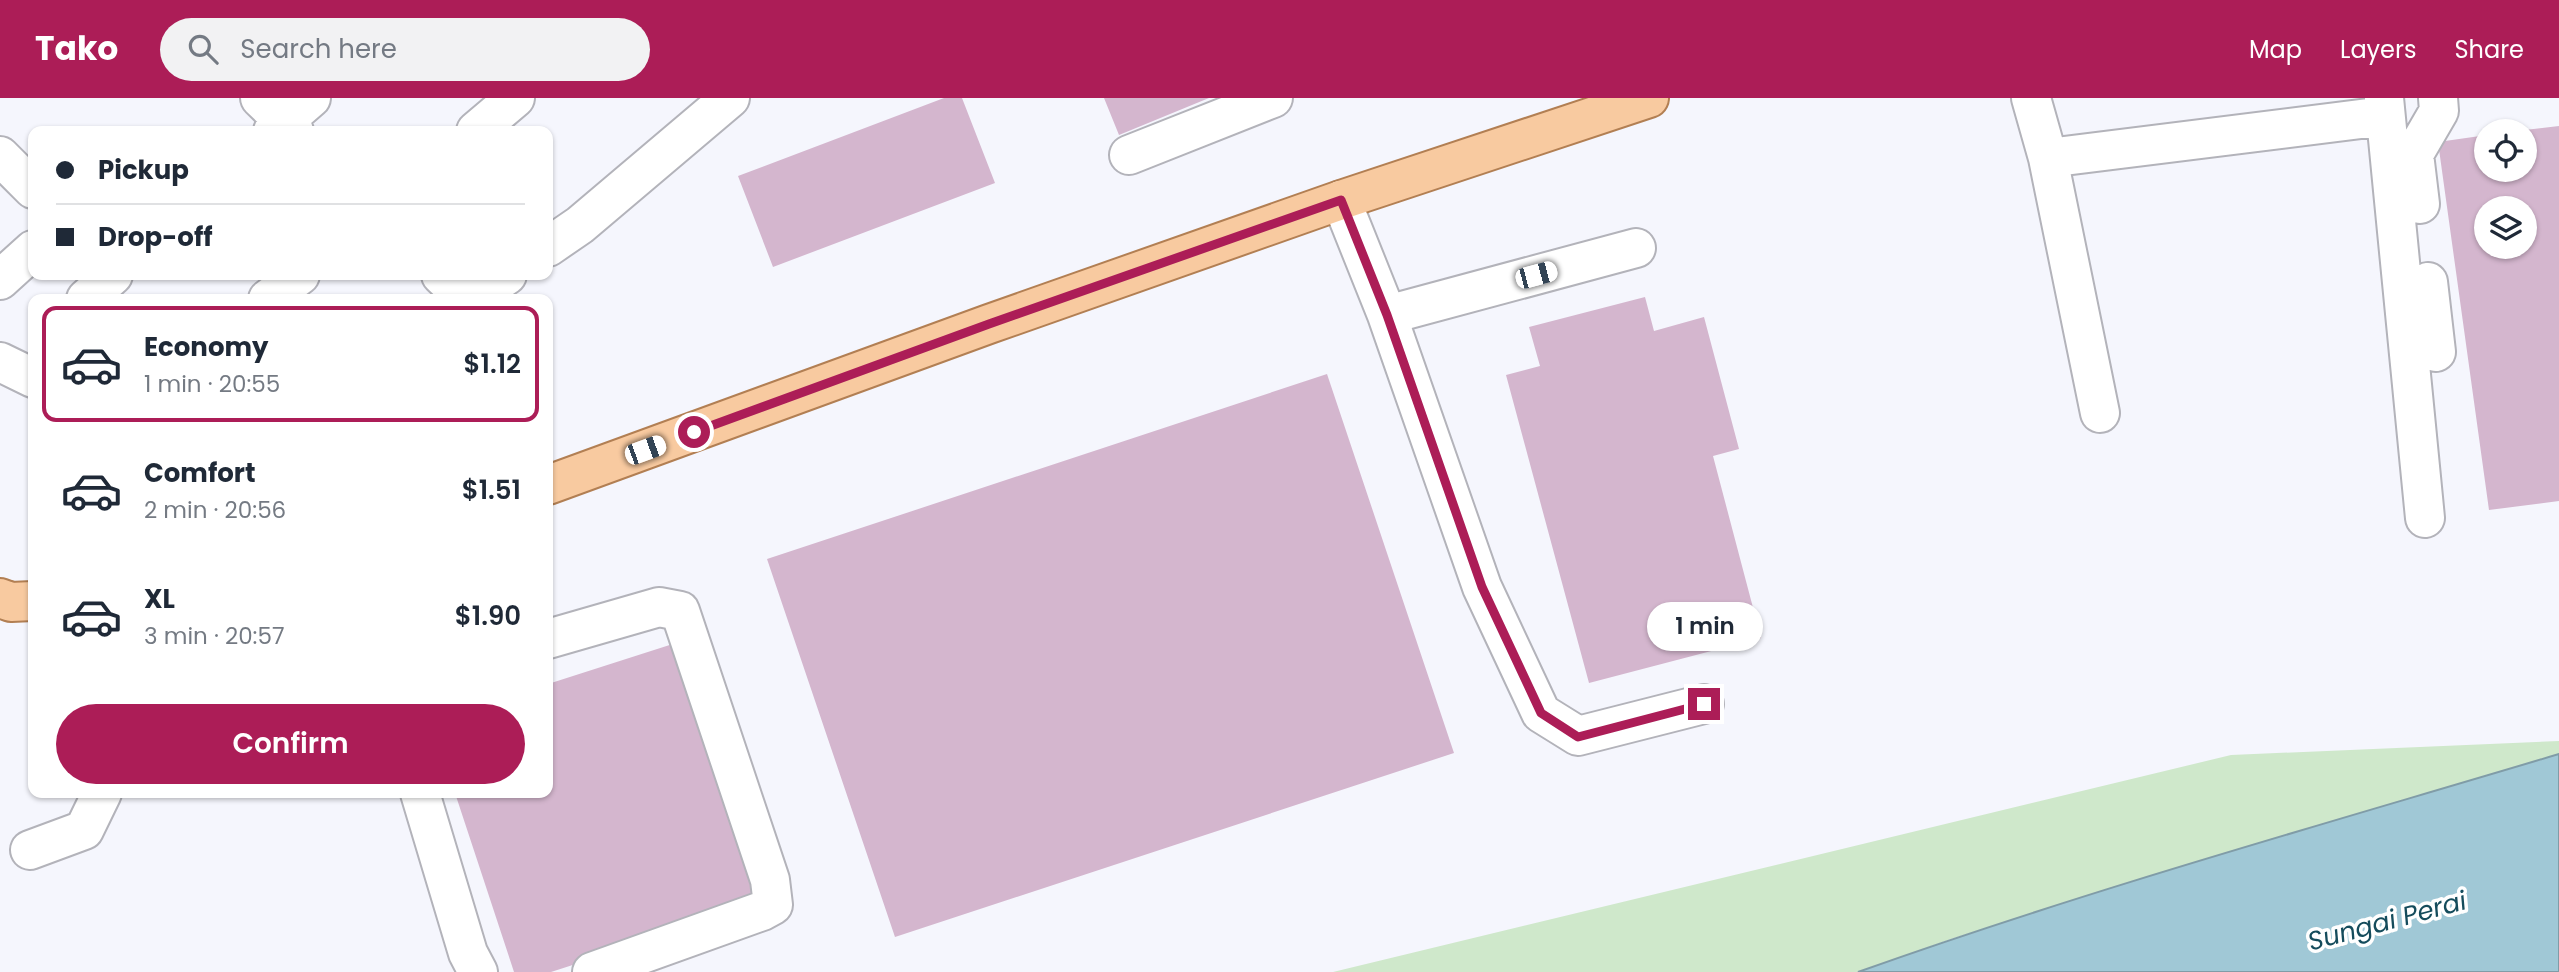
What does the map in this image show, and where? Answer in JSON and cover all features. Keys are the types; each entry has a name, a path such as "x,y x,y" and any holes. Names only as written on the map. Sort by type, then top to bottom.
{"main road":[{"path":"553,483 989,324 1341,200 1649,98"},
{"path":"0,598 12,602 28,601"}],"lane":[{"path":"482,126 516,98"},
{"path":"553,244 580,225 730,98"},
{"path":"1129,155 1273,98"},
{"path":"2031,98 2048,158 2100,413"},
{"path":"2436,352 2414,154 2439,111 2438,98"},
{"path":"2048,158 2384,107 2426,518"},
{"path":"0,156 28,184"},
{"path":"1341,200 1387,315 1482,587 1541,713 1578,737 1704,704"},
{"path":"1387,315 1636,248"},
{"path":"0,280 28,255"},
{"path":"92,294 107,280"},
{"path":"275,294 293,280"},
{"path":"446,280 461,294"},
{"path":"479,294 500,280"},
{"path":"553,638 659,607 681,611 770,880 773,905 592,972"},
{"path":"30,850 84,830 100,798"},
{"path":"422,798 468,953 478,972"}],"green space":[{"path":"2559,741 2559,754 2176,868 1951,939 1858,972 1333,972 2231,755"}],"water":[{"name":"Sungai Perai","path":"2559,754 2559,972 1858,972 2119,885"}],"building":[{"path":"944,98 962,98 995,183 773,267 738,176"},
{"path":"1104,98 1209,98 1119,135"},
{"path":"2559,126 2559,501 2489,510 2438,142 2474,137 2474,182 2537,182 2537,129"},
{"path":"1645,297 1654,331 1704,317 1739,449 1713,456 1761,638 1589,683 1506,375 1540,366 1529,327"},
{"path":"1327,374 1454,753 895,937 767,559"},
{"path":"679,642 765,903 551,972 514,972 457,798 553,798 553,682"}],"route":[{"path":"694,432 1341,200 1387,315 1482,587 1541,713 1578,737 1704,704"}]}
